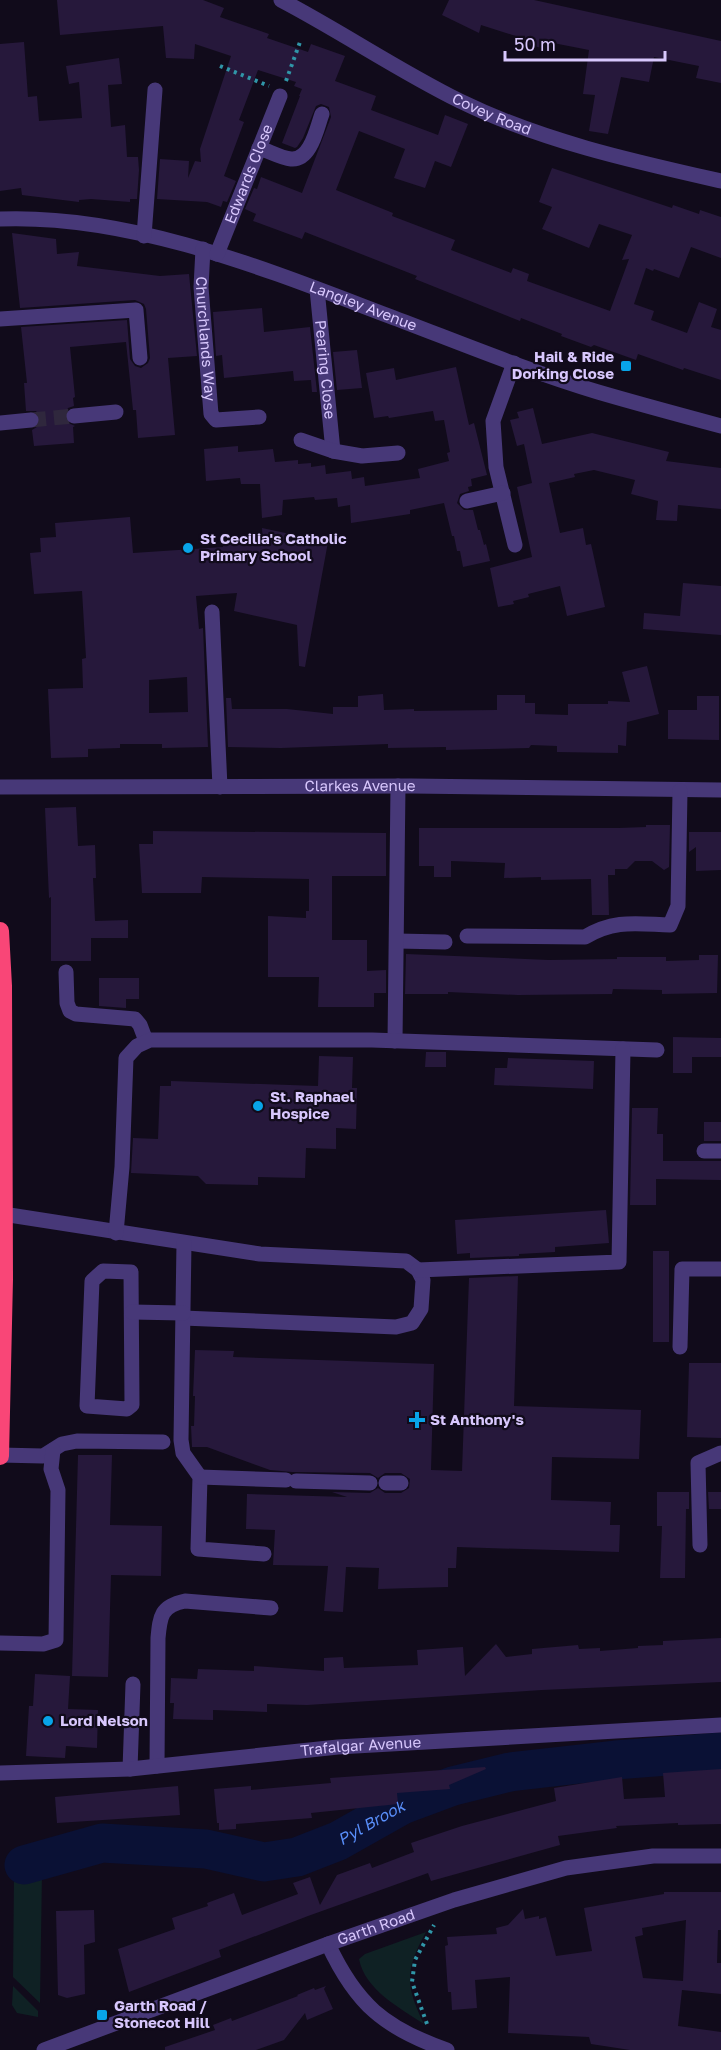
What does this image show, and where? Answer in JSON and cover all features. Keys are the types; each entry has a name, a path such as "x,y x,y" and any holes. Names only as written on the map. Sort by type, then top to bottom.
{"highway":[{"path":"0,931 3,986 4,1279 0,1456"}],"street":[{"name":"Covey Road","path":"281,0 460,101 512,123 574,145 721,181"},
{"path":"144,236 155,90"},
{"name":"Edwards Close","path":"210,252 259,148 280,96"},
{"path":"259,148 293,160 302,156 308,151 322,114"},
{"name":"Langley Avenue","path":"0,219 33,218 71,222 210,252 597,392 721,426"},
{"name":"Churchlands Way","path":"210,252 201,287 211,414 216,420 259,417"},
{"name":"Pearing Close","path":"317,289 333,451"},
{"path":"0,319 135,310 140,358"},
{"path":"514,363 493,421 496,467 515,544"},
{"path":"74,416 116,412"},
{"path":"0,423 31,420"},
{"path":"301,440 333,451 362,456 398,453"},
{"path":"467,501 503,493"},
{"path":"213,612 220,787"},
{"path":"395,1041 398,786"},
{"name":"Clarkes Avenue","path":"0,787 398,786 721,790"},
{"path":"467,936 585,937 598,929 615,924 670,925 678,906 680,791"},
{"path":"397,941 445,942"},
{"path":"66,972 67,1004 70,1011 76,1014 135,1019 146,1041"},
{"path":"116,1233 122,1167 126,1058 137,1046 146,1041 395,1041 657,1050"},
{"path":"418,1270 619,1262 624,1049"},
{"path":"704,1150 721,1151"},
{"path":"2,1206 116,1233 260,1254 406,1261 418,1270 423,1280 421,1309 412,1323 396,1327 132,1312"},
{"path":"184,1243 181,1440 183,1454 200,1477 198,1550 264,1554"},
{"path":"680,1347 682,1269 721,1269"},
{"path":"103,1271 131,1272 132,1312 132,1405 127,1408 87,1406 92,1281 103,1271"},
{"path":"0,1456 44,1456 62,1444 77,1441 163,1442"},
{"path":"0,1643 43,1644 56,1640 58,1490 51,1470 53,1450"},
{"path":"700,1545 698,1463 721,1453"},
{"path":"200,1477 370,1483"},
{"path":"386,1483 402,1483"},
{"path":"157,1766 158,1638 160,1619 167,1607 185,1601 271,1608"},
{"path":"130,1769 133,1683"},
{"name":"Trafalgar Avenue","path":"0,1773 130,1769 338,1747 721,1725"},
{"name":"Garth Road","path":"44,2050 445,1903 566,1868 653,1856 721,1856"},
{"path":"328,1944 340,1971 359,1998 382,2018 417,2040 442,2048"}],"path":[{"path":"220,66 267,83 280,96 300,42"},
{"path":"442,2048 412,1982 415,1960 445,1903"}],"shaded area":[{"path":"42,1872 40,2003 13,1977 14,1877"},
{"path":"426,1932 414,1957 410,1978 413,1999 424,2024 394,2005 376,1989 368,1980 359,1959 365,1954"},
{"path":"13,1986 38,2011 38,2017 17,2013 12,2005"}],"building":[{"path":"57,0 203,0 224,8 220,17 269,34 267,38 308,52 311,44 345,56 335,81 376,96 371,110 438,135 445,115 468,124 451,167 435,161 425,188 394,178 405,149 359,131 336,190 393,213 392,216 455,240 451,250 511,273 513,268 529,274 527,281 610,311 629,259 622,260 632,235 599,224 589,248 542,229 552,207 539,202 552,168 672,208 673,205 699,214 700,210 721,217 721,258 691,247 679,278 646,268 634,304 654,311 651,320 687,333 699,302 717,309 711,327 721,330 721,380 684,368 683,370 638,354 636,360 594,345 591,347 521,318 520,321 415,279 417,276 305,232 302,239 253,221 256,214 245,209 261,177 302,193 331,117 329,107 321,104 316,106 297,147 282,143 302,89 294,86 296,82 258,70 239,120 244,122 224,176 236,181 227,202 223,201 221,207 207,202 157,199 160,159 189,161 188,178 195,161 201,162 200,149 231,56 195,44 194,59 166,58 163,26 60,35"},
{"path":"449,0 534,0 721,41 721,83 696,78 699,66 654,57 649,82 621,77 608,134 589,131 595,95 583,94 589,50 543,41 542,48 524,44 525,39 481,25 479,33 442,15"},
{"path":"24,42 28,97 37,96 39,121 82,118 79,82 69,84 66,66 119,58 122,84 108,85 111,127 125,125 127,157 138,157 137,199 130,199 130,202 91,199 79,200 79,202 22,195 21,188 0,191 0,44"},
{"path":"12,233 56,239 57,254 79,252 77,266 160,276 189,274 197,356 168,358 175,435 138,438 126,342 70,347 75,397 73,398 74,406 68,408 64,416 66,422 75,426 73,427 74,443 34,446 32,430 40,425 41,418 36,411 26,411 24,383 27,383 21,327 127,320 130,359 135,366 141,368 148,363 150,358 146,309 144,304 135,300 20,308"},
{"path":"262,308 264,332 310,327 317,392 312,392 311,380 294,381 293,371 224,378 222,355 216,356 213,312"},
{"path":"357,350 362,388 337,390 333,352"},
{"path":"456,367 469,425 474,423 487,475 471,479 472,486 468,487 469,491 460,494 457,503 464,510 473,510 490,561 463,567 444,503 410,510 410,514 351,523 350,505 338,507 337,498 315,500 314,497 283,500 282,515 262,518 260,484 241,484 240,478 206,481 204,449 238,446 238,452 273,449 275,462 298,460 298,464 311,463 311,467 325,465 326,474 351,471 352,479 364,477 365,486 420,478 418,469 449,461 447,453 450,452 444,420 435,421 433,411 374,418 366,373 394,368 396,380"},
{"path":"533,408 542,444 592,433 669,452 666,461 721,468 721,509 678,505 677,521 656,520 658,501 631,494 635,480 594,470 549,483 560,533 583,528 586,545 591,544 605,607 567,616 560,586 528,594 529,597 513,601 514,604 498,607 490,568 532,557 517,487 532,483 524,444 517,446 510,420 519,418 517,412"},
{"path":"130,517 133,553 223,547 225,536 263,544 262,528 328,542 305,667 299,666 297,625 234,611 237,593 196,596 199,629 203,628 208,747 162,748 162,744 120,744 120,748 88,749 88,757 51,758 48,689 83,688 82,659 86,658 82,591 34,594 30,553 41,552 40,538 56,537 55,523","holes":["187,677 188,712 149,713 149,680"]},
{"path":"683,583 721,586 721,635 643,629 644,613 680,616"},
{"path":"647,666 659,714 627,722 626,746 618,745 618,753 557,752 557,746 531,745 529,748 446,750 446,747 388,748 388,744 281,748 228,747 226,698 231,698 232,709 287,709 333,714 333,707 358,707 358,696 383,694 384,710 414,709 414,711 497,710 497,695 525,695 525,703 535,703 535,714 568,715 568,704 630,702 622,672"},
{"path":"697,696 719,696 719,740 668,739 668,710 697,710"},
{"path":"76,807 78,846 95,845 96,878 93,878 95,921 128,920 128,938 91,938 91,961 51,961 51,897 49,898 45,808"},
{"path":"646,825 670,825 669,867 664,870 652,861 635,861 627,869 615,869 615,875 608,875 609,915 592,915 591,879 504,878 505,863 451,861 451,877 434,877 434,866 419,866 419,828 619,828 646,827"},
{"path":"153,831 386,833 386,876 332,876 332,940 367,940 367,971 386,970 386,993 374,993 374,1007 318,1007 319,977 268,977 268,916 306,918 306,911 309,911 309,879 202,877 201,893 142,893 139,844 153,844"},
{"path":"689,832 721,832 721,870 696,871 696,847 689,852"},
{"path":"406,954 549,960 666,957 666,961 699,960 699,955 718,955 717,993 662,994 662,990 613,989 612,994 518,995 448,992 448,994 405,994"},
{"path":"99,978 139,978 139,999 126,999 126,1008 99,1006"},
{"path":"673,1037 721,1038 721,1057 692,1057 692,1073 673,1073"},
{"path":"426,1052 446,1052 446,1067 425,1067"},
{"name":"St. Raphael Hospice","path":"319,1056 353,1057 352,1088 357,1088 356,1129 336,1128 336,1149 306,1148 305,1178 258,1177 258,1185 206,1184 198,1176 131,1173 133,1138 158,1139 160,1086 171,1086 171,1081 318,1086"},
{"path":"508,1058 594,1061 593,1089 494,1085 495,1068 507,1068"},
{"path":"632,1108 658,1108 657,1134 663,1134 663,1161 721,1161 721,1180 656,1179 656,1205 630,1205"},
{"path":"704,1122 721,1122 721,1141 704,1141"},
{"path":"606,1210 609,1243 555,1247 555,1252 519,1254 519,1256 470,1258 470,1253 457,1254 455,1220"},
{"path":"653,1251 669,1251 669,1342 653,1342"},
{"name":"St Anthony's","path":"518,1276 514,1406 641,1410 639,1459 552,1457 551,1500 611,1502 610,1525 620,1525 619,1552 457,1547 456,1568 448,1568 448,1587 378,1589 379,1568 346,1567 343,1612 324,1611 328,1566 273,1565 275,1530 246,1529 247,1494 347,1497 332,1492 370,1493 378,1488 385,1493 401,1493 409,1488 410,1479 401,1473 385,1473 378,1478 370,1473 270,1470 207,1447 192,1447 195,1350 234,1351 233,1357 434,1364 431,1470 462,1471 469,1278"},
{"path":"689,1363 721,1363 721,1438 687,1437"},
{"path":"78,1455 112,1455 110,1525 162,1526 161,1576 111,1575 108,1677 72,1676"},
{"path":"657,1492 689,1492 689,1509 686,1509 685,1578 660,1578 662,1526 657,1526"},
{"path":"708,1492 721,1492 721,1509 709,1509"},
{"path":"721,1638 721,1682 542,1690 307,1705 267,1704 267,1712 213,1710 213,1720 173,1719 174,1703 170,1703 171,1678 197,1679 198,1669 254,1671 254,1666 324,1671 324,1658 343,1657 344,1668 418,1665 417,1650 463,1647 465,1676 496,1644 506,1657 532,1654 532,1649 578,1645 579,1649 600,1648 600,1651 663,1645 663,1641"},
{"path":"35,1674 70,1676 68,1709 98,1710 97,1748 66,1746 65,1758 26,1756 29,1706 33,1706"},
{"path":"485,1767 486,1769 449,1785 450,1789 397,1793 398,1804 311,1813 312,1818 236,1824 236,1829 219,1830 219,1823 217,1823 214,1789 251,1786 251,1790 331,1783 330,1778"},
{"path":"721,1769 721,1824 678,1825 678,1823 616,1826 617,1828 558,1836 560,1845 431,1881 428,1873 308,1916 219,1950 221,1957 129,1992 118,1949 175,1929 172,1918 208,1906 207,1903 234,1893 242,1915 298,1894 293,1883 310,1877 320,1905 337,1875 370,1863 372,1868 414,1852 411,1843 462,1826 556,1801 554,1788 622,1777 624,1799 665,1797 663,1773"},
{"path":"178,1786 180,1815 57,1823 55,1797"},
{"path":"664,1892 721,1892 721,1930 718,1930 717,1963 721,1963 721,1994 682,1990 678,2026 721,2032 721,2050 630,2050 591,2044 589,2037 508,2033 510,1977 475,1980 477,2008 452,2010 451,1992 448,1992 445,1946 448,1945 447,1937 497,1934 496,1928 508,1925 523,1909 525,1919 546,1917 556,1956 592,1951 584,1908 664,1894","holes":["686,1920 683,1981 643,1978 635,1937 643,1935 642,1928"]},
{"path":"94,1910 95,1942 84,1945 85,1994 67,1998 58,1995 56,1911"},
{"path":"326,1986 324,1989 333,2009 307,2020 305,2013 284,2040 256,2050 165,2050 165,2047 215,2030 213,2025 231,2018 232,2021 314,1988 315,1990"}],"waterway":[{"name":"Pyl Brook","path":"24,1865 102,1843 206,1849 264,1862 297,1857 338,1841 402,1805 453,1786 510,1772 615,1760 721,1752"}],"tunnel":[{"path":"31,420 74,416"}],"place":[{"name":"Hail & Ride Dorking Close","path":"626,366"},
{"name":"St Cecilia's Catholic Primary School","path":"188,548"},
{"name":"St. Raphael Hospice","path":"258,1106"},
{"name":"St Anthony's","path":"417,1420"},
{"name":"Lord Nelson","path":"48,1721"},
{"name":"Garth Road / Stonecot Hill","path":"102,2015"}]}
